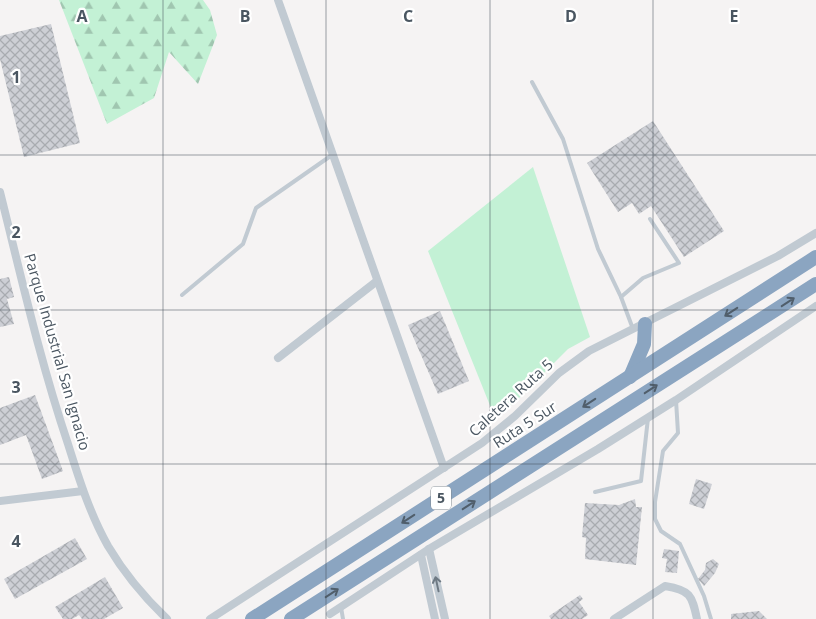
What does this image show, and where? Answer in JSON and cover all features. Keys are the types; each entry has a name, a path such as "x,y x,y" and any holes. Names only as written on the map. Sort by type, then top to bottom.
{"highway":[{"name":"Ruta 5 Sur","path":"252,619 816,257"},
{"name":"5","path":"291,619 816,284"},
{"path":"630,377 644,344 640,327"}],"street":[{"path":"278,0 444,468"},
{"name":"Parque Industrial San Ignacio","path":"0,192 54,403 83,490 99,528 120,564 143,595 167,619"},
{"name":"Caletera Ruta 5","path":"210,619 463,456 498,430 545,385 574,362 603,343 640,327 778,256 816,233"},
{"path":"278,358 376,280"},
{"path":"330,614 429,549 648,418 816,306"},
{"path":"0,502 83,490"},
{"path":"429,549 445,619"},
{"path":"421,555 435,619"},
{"path":"614,619 664,586 681,589 694,600 697,619"}],"lane":[{"path":"532,82 564,139 598,249 621,297 640,327"},
{"path":"182,295 243,244 256,208 332,155"},
{"path":"621,297 643,278 679,263 650,219"},
{"path":"676,400 678,433 663,451 655,502 655,519 661,531 680,544 704,596 711,619"},
{"path":"595,492 641,481 648,418"},
{"path":"341,607 343,619"}],"green space":[{"path":"59,0 203,0 210,10 217,35 198,84 169,52 154,98 107,124"},
{"path":"533,167 590,337 568,349 515,402 495,418 428,251"}],"building":[{"path":"51,24 80,143 24,157 0,59 0,36"},
{"path":"653,121 724,231 684,257 651,206 639,214 632,203 618,212 587,163"},
{"path":"9,277 14,297 7,299 14,324 0,327 0,279"},
{"path":"440,311 469,381 438,394 408,325"},
{"path":"35,395 63,471 42,479 26,435 0,445 0,408"},
{"path":"696,479 712,484 704,509 689,504"},
{"path":"635,499 636,507 642,507 636,565 585,559 586,538 582,537 585,503 619,505"},
{"path":"75,538 87,559 15,599 4,579"},
{"path":"664,549 679,551 677,573 665,572 667,559 662,558"},
{"path":"713,559 719,564 715,573 704,586 698,579 705,570 706,563"},
{"path":"105,577 123,608 104,619 82,619 79,615 72,619 63,619 55,607"},
{"path":"580,595 583,599 579,602 588,615 582,619 551,619 549,616"},
{"path":"759,611 767,619 731,619 731,614"}]}
